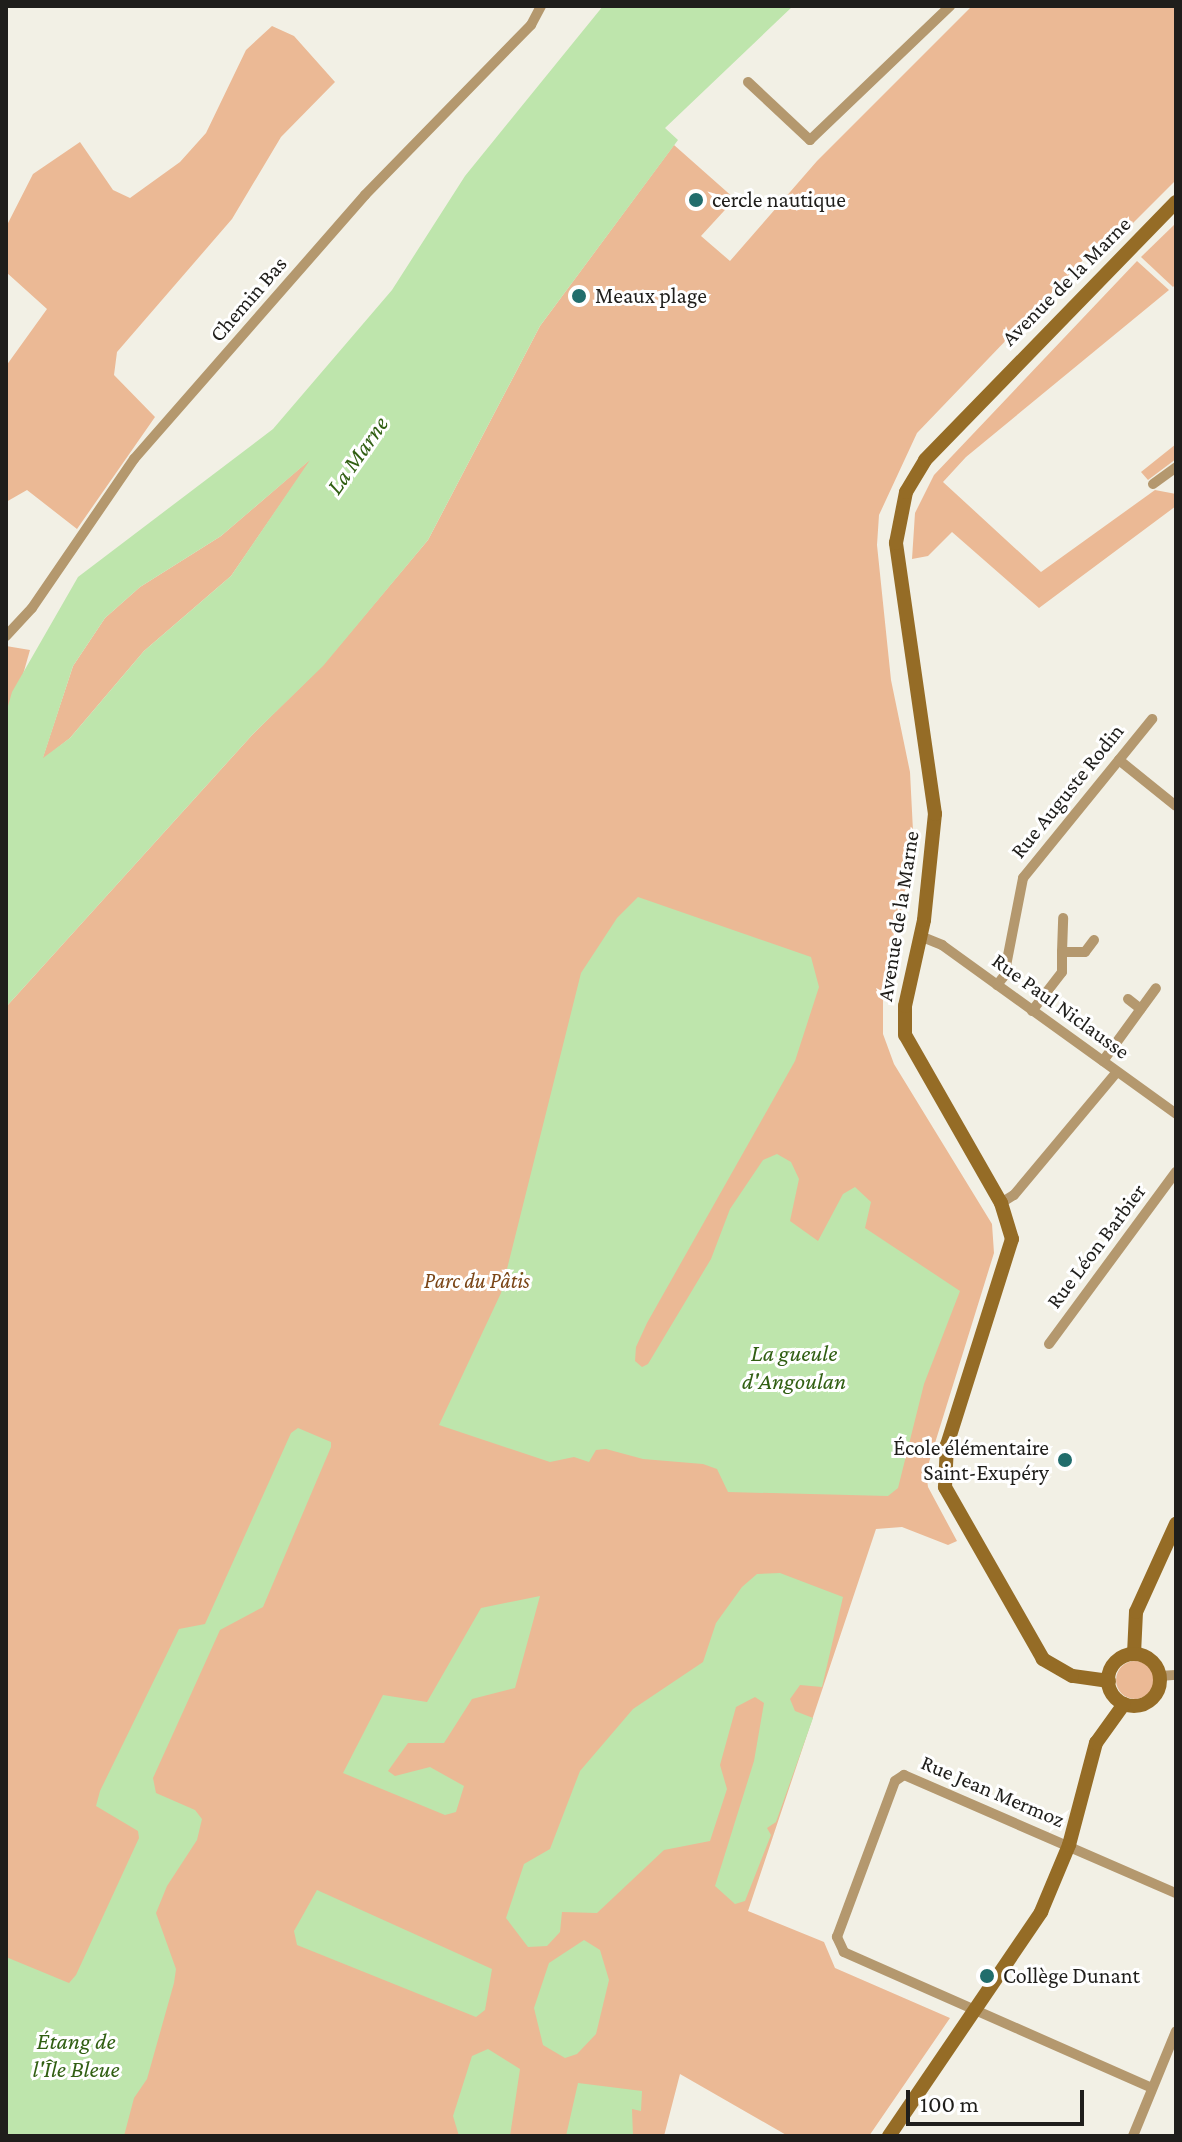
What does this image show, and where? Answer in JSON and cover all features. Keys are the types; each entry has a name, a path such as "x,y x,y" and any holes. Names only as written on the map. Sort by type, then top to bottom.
{"street":[{"name":"Chemin Bas","path":"6,636 32,608 134,459 365,195 531,25 541,6"},
{"path":"748,82 810,140 950,6"},
{"name":"Avenue de la Marne","path":"1109,1681 1072,1676 1043,1659 945,1487 947,1445 1011,1251 1012,1230 1001,1203 905,1035 905,1006 920,936 935,814 898,562 898,525 906,492 925,460 1000,378 1176,202"},
{"path":"1153,484 1174,472"},
{"name":"Rue Auguste Rodin","path":"997,985 1004,976 1023,878 1152,719"},
{"path":"1119,760 1176,806"},
{"path":"1032,1011 1062,972 1063,918"},
{"name":"Rue Paul Niclausse","path":"920,936 942,945 1176,1114"},
{"path":"1062,952 1085,952 1094,940"},
{"path":"1103,1061 1156,988"},
{"path":"1128,999 1141,1009"},
{"path":"1001,1203 1014,1195 1117,1072"},
{"name":"Rue Léon Barbier","path":"1049,1344 1176,1172"},
{"path":"1134,1654 1136,1612 1176,1525"},
{"path":"1124,1704 1113,1694 1109,1681 1116,1662 1134,1654 1150,1659 1160,1676"},
{"path":"1160,1676 1176,1675"},
{"path":"889,2136 1041,1912 1069,1845 1096,1743 1124,1704 1149,1701 1160,1676"},
{"name":"Rue Jean Mermoz","path":"975,2011 844,1952 837,1943 895,1781 909,1776 1069,1845"},
{"path":"1069,1845 1176,1893"},
{"path":"975,2011 1152,2088"},
{"path":"1133,2136 1176,2031"}],"green space":[{"name":"Parc du Pâtis","path":"972,6 1176,6 1176,180 1124,232 1106,236 917,433 879,515 877,545 891,680 910,772 913,831 911,868 883,995 883,1034 894,1064 992,1224 994,1253 926,1472 928,1487 957,1541 948,1545 902,1527 876,1529 748,1911 824,1942 835,1968 950,2018 869,2136 788,2136 680,2074 664,2136 6,2136 6,1007 253,734 323,665 428,540 540,326 674,145 735,199 701,236 730,261 817,161"},
{"path":"272,26 294,36 335,82 281,137 232,219 117,352 114,375 155,417 77,529 27,490 6,502 6,366 47,309 6,272 6,227 33,174 80,142 113,190 130,198 180,162 206,133 246,50"},
{"path":"1176,223 1176,284 1173,287 1141,257"},
{"path":"1137,261 1169,290 966,457 943,482 1041,572 1155,490 1176,494 1176,506 1039,608 952,532 928,556 912,559 915,513 934,475"},
{"path":"1176,444 1176,459 1148,480 1141,472"},
{"path":"313,457 231,576 144,651 70,738 42,760 73,666 105,618 140,587 221,536"},
{"path":"6,646 30,650 6,734"},
{"path":"1135,1661 1148,1667 1154,1680 1148,1693 1135,1699 1122,1693 1116,1680 1122,1667"}],"water":[{"name":"La Marne","path":"603,6 793,6 665,128 678,140 540,326 428,540 323,666 253,734 6,1007 6,713 12,692 78,577 273,429 392,290 465,176","holes":["310,460 231,576 144,651 70,738 43,758 73,666 105,618 140,587 221,536"]},
{"name":"La gueule d'Angoulan","path":"638,897 811,957 819,987 795,1061 647,1323 636,1347 635,1361 642,1367 648,1364 711,1259 730,1209 763,1160 777,1154 791,1162 799,1179 790,1221 818,1241 843,1194 855,1187 871,1202 865,1228 960,1291 924,1384 898,1488 888,1496 728,1492 717,1469 703,1464 643,1459 606,1449 596,1450 589,1462 574,1457 550,1462 439,1425 501,1293 581,973 617,918"},
{"name":"Étang de l'Île Bleue","path":"298,1428 331,1442 331,1447 263,1607 220,1630 153,1778 156,1793 195,1810 202,1819 197,1840 167,1886 156,1913 176,1969 174,1983 147,2079 134,2098 124,2136 6,2136 6,1957 69,1983 76,1975 139,1838 138,1831 96,1806 100,1791 179,1629 205,1624 291,1433"},
{"path":"780,1573 843,1597 822,1687 800,1685 790,1699 795,1711 813,1718 776,1822 767,1828 771,1835 745,1901 735,1904 715,1886 754,1761 764,1703 755,1697 736,1707 720,1765 727,1789 710,1841 664,1850 597,1913 562,1912 560,1932 547,1946 528,1947 506,1918 524,1864 550,1849 580,1771 633,1709 703,1662 716,1623 742,1587 757,1574"},
{"path":"540,1596 515,1688 472,1699 444,1743 408,1743 388,1771 395,1776 430,1767 464,1786 456,1812 445,1815 343,1773 383,1695 427,1702 481,1608"},
{"path":"317,1890 492,1969 485,2010 476,2017 297,1945 294,1931"},
{"path":"584,1940 600,1950 609,1980 596,2034 577,2054 565,2058 543,2045 534,2008 549,1963"},
{"path":"488,2049 520,2069 510,2136 459,2136 453,2116 472,2056"},
{"path":"578,2083 642,2091 641,2111 632,2109 633,2136 566,2136"}],"place":[{"name":"cercle nautique","path":"696,200"},
{"name":"Meaux plage","path":"579,296"},
{"name":"École élémentaire Saint-Exupéry","path":"1065,1460"},
{"name":"Collège Dunant","path":"987,1976"}]}
